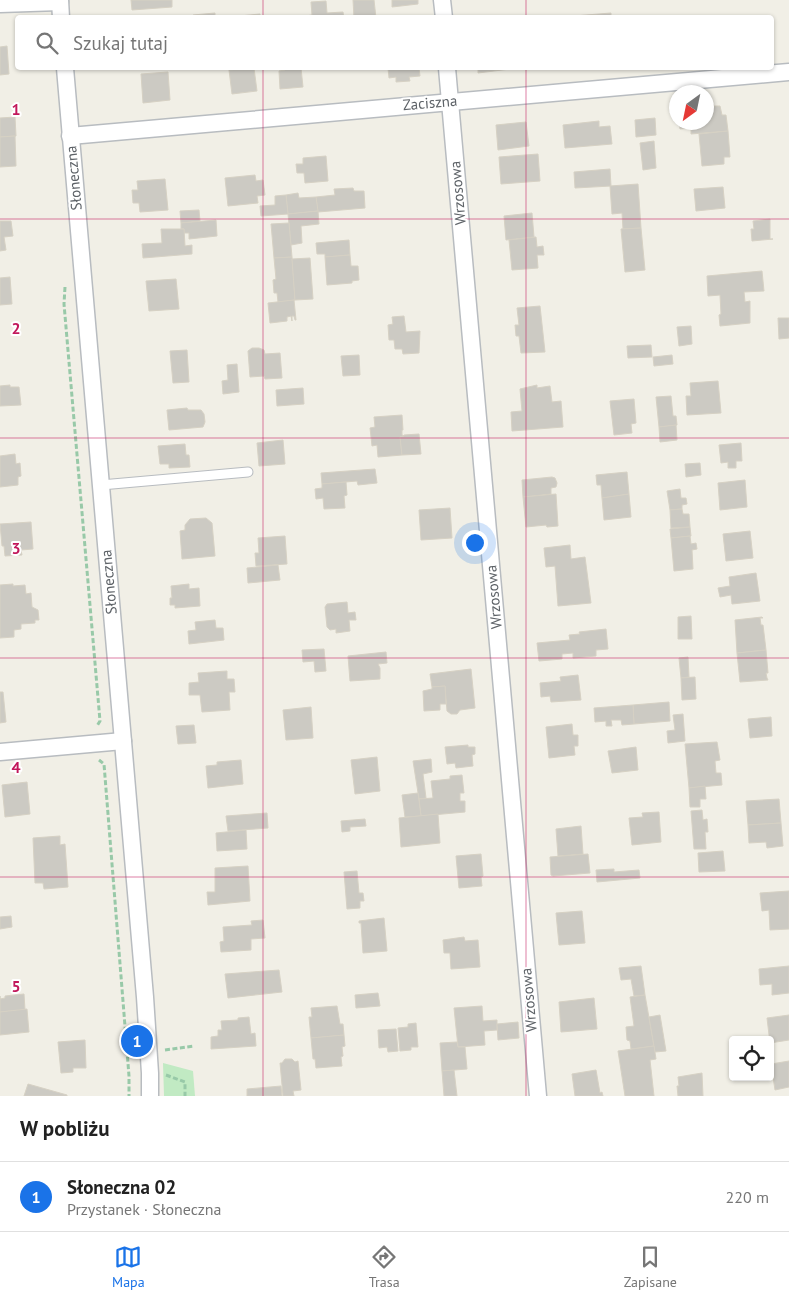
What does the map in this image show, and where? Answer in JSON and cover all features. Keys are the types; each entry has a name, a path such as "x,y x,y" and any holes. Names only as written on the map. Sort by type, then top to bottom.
{"street":[{"path":"442,0 444,15"},
{"path":"0,4 60,6"},
{"name":"Słoneczna","path":"65,70 150,1057 150,1096"},
{"name":"Wrzosowa","path":"447,70 538,1096"},
{"name":"Zaciszna","path":"70,136 789,72"},
{"path":"0,752 123,741"}],"lane":[{"path":"101,485 248,472"}],"path":[{"path":"65,286 64,304 100,721 95,728"},
{"path":"98,759 104,764 130,1076 129,1096"},
{"path":"160,1050 194,1046"},
{"path":"161,1074 185,1082 185,1096"}],"green space":[{"path":"163,1063 193,1071 195,1096 164,1096"}],"building":[{"path":"131,0 172,0 172,7 132,10"},
{"path":"353,0 374,0 376,15 354,15"},
{"path":"392,0 418,0 418,4 392,7"},
{"path":"326,1 327,13 343,12 344,15 312,15 311,2"},
{"path":"215,13 215,15 193,15"},
{"path":"611,13 611,15 586,15"},
{"path":"7,46 9,74 0,75 0,47"},
{"path":"229,70 254,70 257,91 232,94"},
{"path":"301,70 303,87 280,89 279,71"},
{"path":"388,70 419,70 420,76 409,77 410,81 396,82 396,77 389,78"},
{"path":"478,70 502,70 478,73"},
{"path":"168,72 170,100 143,103 141,74"},
{"path":"714,106 720,106 722,115 726,115 728,131 691,134 691,130 714,130"},
{"path":"15,117 16,136 0,137 0,118"},
{"path":"655,118 656,135 636,137 635,120"},
{"path":"599,121 599,127 610,126 612,144 565,148 563,125"},
{"path":"526,122 529,146 498,150 496,125"},
{"path":"728,131 730,157 724,157 724,164 702,166 699,134"},
{"path":"15,136 16,166 0,167 0,137"},
{"path":"654,141 656,168 643,170 640,143"},
{"path":"538,154 540,181 501,184 499,157"},
{"path":"326,156 328,181 305,183 304,173 297,173 296,164 303,164 303,158"},
{"path":"610,169 611,186 575,188 574,172"},
{"path":"255,175 256,181 263,180 265,195 257,196 258,203 228,206 225,178"},
{"path":"165,179 168,210 140,212 139,203 133,203 132,190 138,190 137,181"},
{"path":"638,184 641,228 623,229 622,213 612,214 610,186"},
{"path":"723,187 725,208 696,211 694,189"},
{"path":"353,188 354,191 364,191 365,208 318,212 316,197 335,195 334,189"},
{"path":"298,193 299,198 316,197 318,211 288,214 286,195"},
{"path":"286,195 288,214 261,216 260,206 275,205 275,196"},
{"path":"199,210 200,221 181,223 180,211"},
{"path":"318,211 319,224 301,226 302,243 291,245 288,214"},
{"path":"532,213 534,237 506,240 504,216"},
{"path":"770,219 770,239 773,239 752,241 751,229 754,229 753,221"},
{"path":"216,220 217,236 189,239 189,233 184,233 184,229 181,229 181,223"},
{"path":"0,221 11,221 13,236 4,237 6,250 0,251"},
{"path":"289,223 292,257 274,258 271,224"},
{"path":"641,228 645,270 625,272 621,229"},
{"path":"161,229 184,229 185,246 192,245 192,254 143,258 142,244 162,243"},
{"path":"536,237 537,247 543,246 544,255 537,255 538,268 512,270 509,240"},
{"path":"349,240 350,255 325,257 325,254 317,254 316,243"},
{"path":"350,255 351,266 358,266 359,280 352,281 352,283 327,285 325,257"},
{"path":"292,257 295,300 278,302 277,293 274,293 273,280 276,279 274,258"},
{"path":"310,258 313,299 295,300 292,259"},
{"path":"762,271 764,291 744,292 745,302 750,301 750,323 720,326 720,295 708,296 707,276"},
{"path":"10,277 12,304 0,305 0,278"},
{"path":"176,279 179,309 149,311 146,281"},
{"path":"294,300 296,320 292,316 292,321 291,316 287,317 287,321 270,323 268,303"},
{"path":"540,306 545,352 521,353 519,336 516,336 515,325 519,325 517,308"},
{"path":"404,316 406,332 420,331 419,353 403,354 402,349 395,349 394,340 389,340 388,325 393,324 392,317"},
{"path":"778,318 789,318 789,338 779,339"},
{"path":"691,326 692,344 679,346 677,327"},
{"path":"651,345 652,357 628,358 627,346"},
{"path":"252,348 264,350 265,354 280,353 282,378 265,379 264,376 250,377 248,351"},
{"path":"187,350 189,382 173,383 170,351"},
{"path":"359,355 360,375 343,376 341,356"},
{"path":"672,355 673,364 654,366 653,357"},
{"path":"237,364 239,392 223,394 222,381 228,380 227,365"},
{"path":"718,381 721,413 687,415 686,396 691,396 690,383"},
{"path":"10,385 10,387 19,387 21,405 0,406 0,386"},
{"path":"537,385 537,388 550,386 552,402 561,401 563,427 512,431 511,412 522,411 520,389"},
{"path":"303,388 304,404 277,406 276,390"},
{"path":"671,396 673,416 676,416 677,425 659,427 656,397"},
{"path":"634,399 636,423 631,424 632,433 614,435 610,401"},
{"path":"187,408 188,410 201,410 204,414 205,422 203,427 169,430 167,410"},
{"path":"402,415 402,435 404,436 400,437 402,455 378,457 377,445 372,446 370,428 375,427 374,417"},
{"path":"676,425 677,440 660,442 659,427"},
{"path":"419,434 421,454 402,455 400,437"},
{"path":"283,440 285,464 259,466 257,443"},
{"path":"741,443 742,461 736,461 736,468 728,468 728,462 721,463 719,445"},
{"path":"185,444 186,455 189,455 190,467 169,468 169,464 160,464 158,446"},
{"path":"15,454 16,464 20,463 21,476 18,477 18,485 0,487 0,456"},
{"path":"700,463 701,475 686,477 685,464"},
{"path":"375,469 377,483 358,485 357,481 322,484 321,473"},
{"path":"627,472 629,494 602,498 601,485 597,485 596,475"},
{"path":"555,478 557,483 556,487 551,488 551,494 523,497 522,480"},
{"path":"745,480 747,507 720,510 718,483"},
{"path":"346,482 345,508 324,509 323,498 316,499 315,489 322,488 322,484"},
{"path":"680,489 681,498 686,498 687,504 682,505 682,509 670,510 667,491"},
{"path":"556,494 558,526 526,527 523,497"},
{"path":"629,494 631,517 604,520 602,498"},
{"path":"450,508 452,538 421,540 419,510"},
{"path":"682,509 683,514 689,514 690,527 671,528 670,510"},
{"path":"206,518 212,523 215,556 182,559 180,531 185,530 185,525 190,519"},
{"path":"31,522 33,549 21,550 22,555 5,556 0,524"},
{"path":"690,527 691,536 671,538 670,529"},
{"path":"750,531 753,558 726,561 723,534"},
{"path":"285,536 287,564 256,566 255,553 259,553 258,538"},
{"path":"690,536 691,544 696,543 697,549 692,550 693,569 674,571 671,538"},
{"path":"570,545 571,559 585,557 591,603 558,606 555,566 546,567 544,548"},
{"path":"278,565 280,580 248,583 247,568"},
{"path":"756,573 760,601 732,604 731,595 720,597 718,588 730,586 729,577"},
{"path":"13,584 13,586 25,585 26,594 31,593 32,607 38,610 39,620 35,620 35,623 21,624 21,629 14,630 14,637 0,638 0,585"},
{"path":"189,584 189,589 199,588 200,606 175,608 175,605 170,605 170,598 172,598 171,586"},
{"path":"347,602 348,613 355,612 356,620 349,620 350,631 336,633 336,629 330,630 327,627 325,607 327,604"},
{"path":"691,616 692,639 678,639 678,617"},
{"path":"762,617 760,618 761,625 763,625 766,650 737,653 735,620"},
{"path":"215,620 216,628 223,628 224,640 189,644 188,631 196,630 195,622"},
{"path":"606,629 608,649 596,650 596,656 573,658 573,653 562,654 562,659 539,661 537,643 570,640 569,635"},
{"path":"324,649 326,671 315,672 314,661 303,662 302,650"},
{"path":"766,650 768,673 766,673 768,680 740,682 737,653"},
{"path":"386,652 387,663 378,664 380,679 350,681 348,656"},
{"path":"688,657 689,677 681,678 679,658"},
{"path":"471,669 475,708 460,710 457,714 451,714 447,711 445,686 432,687 430,674"},
{"path":"227,671 227,679 234,679 235,692 229,692 230,710 202,712 200,695 189,695 189,683 199,682 198,673"},
{"path":"578,675 581,700 551,702 550,696 541,697 540,683 561,681 560,677"},
{"path":"695,677 696,699 682,700 681,678"},
{"path":"445,686 446,704 440,704 440,710 424,711 423,691 432,689 432,687"},
{"path":"0,692 3,692 6,722 0,723"},
{"path":"669,702 670,721 634,724 633,705"},
{"path":"633,705 634,724 622,725 621,720 611,720 612,726 606,726 606,721 595,722 594,708"},
{"path":"311,707 313,738 286,740 283,710"},
{"path":"683,714 685,741 668,743 667,731 675,730 673,715"},
{"path":"771,717 772,736 750,738 748,719"},
{"path":"572,724 573,735 578,735 578,746 574,746 575,755 549,758 546,727"},
{"path":"194,725 196,743 178,744 176,726"},
{"path":"717,742 720,760 715,761 716,773 721,773 722,785 689,788 685,744"},
{"path":"468,745 468,747 475,747 475,754 472,755 473,766 456,768 455,763 447,764 445,747"},
{"path":"636,747 638,770 612,773 608,751"},
{"path":"377,757 380,791 355,794 351,760"},
{"path":"431,759 432,772 423,774 426,798 419,799 413,761"},
{"path":"241,760 243,784 208,788 206,766 217,765 217,762"},
{"path":"462,775 464,793 460,793 460,801 465,801 465,812 421,816 419,799 433,798 431,781 450,779 450,776"},
{"path":"27,782 30,814 5,817 2,785"},
{"path":"705,786 706,799 700,799 700,807 690,807 689,788"},
{"path":"418,793 421,816 405,817 402,795"},
{"path":"779,799 781,823 748,825 746,801"},
{"path":"702,810 703,820 707,819 708,832 705,832 706,849 694,849 691,811"},
{"path":"659,812 661,842 632,845 629,818 643,817 642,813"},
{"path":"267,813 268,828 228,831 226,816"},
{"path":"438,814 440,843 401,847 399,818"},
{"path":"365,819 366,826 350,827 350,831 342,832 341,821"},
{"path":"781,823 783,846 767,848 766,842 749,843 748,825"},
{"path":"581,826 583,854 558,856 556,829"},
{"path":"246,830 247,849 217,851 216,833"},
{"path":"60,836 60,845 65,844 68,887 44,889 43,883 35,883 33,838"},
{"path":"723,851 725,871 699,872 698,853"},
{"path":"481,854 482,886 459,888 456,856"},
{"path":"588,854 590,873 551,875 550,857"},
{"path":"248,866 250,901 208,905 207,892 215,892 215,868"},
{"path":"614,869 614,872 639,870 640,878 597,882 596,870"},
{"path":"357,871 359,893 363,893 364,901 360,901 360,908 347,909 344,872"},
{"path":"789,891 789,929 770,930 769,910 762,911 760,893"},
{"path":"582,911 585,943 559,945 556,913"},
{"path":"11,916 12,927 0,929 0,917"},
{"path":"384,918 387,951 363,953 361,923 359,921"},
{"path":"263,920 265,938 251,939 251,950 221,952 220,942 224,941 223,927 252,925 251,921"},
{"path":"464,937 465,941 478,940 480,967 451,969 450,953 444,953 443,940"},
{"path":"641,966 645,995 634,996 631,979 621,980 619,968"},
{"path":"789,966 789,993 772,995 772,984 760,985 759,969"},
{"path":"279,970 282,992 228,998 225,974"},
{"path":"378,993 380,1006 356,1008 355,995"},
{"path":"24,994 25,1010 0,1012 0,999 5,998 5,996"},
{"path":"645,995 654,1046 631,1049 630,1041 627,1040 626,1027 634,1026 630,997"},
{"path":"594,998 597,1029 561,1032 559,1002"},
{"path":"337,1006 340,1024 343,1024 344,1035 311,1038 309,1017 312,1017 311,1008"},
{"path":"482,1006 483,1021 497,1020 497,1030 484,1031 485,1045 458,1047 454,1008"},
{"path":"27,1009 29,1032 0,1035 0,1012"},
{"path":"660,1015 666,1051 655,1052 649,1017"},
{"path":"789,1015 789,1040 774,1042 774,1036 769,1036 767,1018"},
{"path":"249,1017 251,1034 255,1033 256,1046 211,1049 211,1037 218,1036 218,1030 222,1030 221,1021"},
{"path":"518,1022 519,1038 498,1040 497,1024"},
{"path":"416,1023 418,1047 411,1047 411,1050 400,1051 398,1028 408,1027 408,1024"},
{"path":"396,1029 398,1051 388,1052 387,1047 379,1048 378,1030"},
{"path":"344,1035 345,1046 342,1047 342,1066 316,1068 311,1038"},
{"path":"85,1040 86,1068 73,1068 73,1072 61,1073 58,1042"},
{"path":"457,1042 458,1047 465,1047 467,1069 442,1071 440,1043"},
{"path":"654,1046 656,1059 650,1060 654,1096 625,1096 618,1051"},
{"path":"285,1059 298,1061 301,1090 293,1091 294,1096 283,1096 280,1063"},
{"path":"789,1061 789,1087 775,1090 774,1064"},
{"path":"454,1070 457,1096 444,1096 442,1071"},
{"path":"596,1070 600,1093 602,1092 603,1096 575,1096 572,1074"},
{"path":"702,1073 703,1096 678,1096 678,1077"},
{"path":"28,1084 67,1095 67,1096 24,1096"},
{"path":"281,1086 282,1096 247,1096 247,1089"}],"place":[{"name":"Słoneczna 02","path":"137,1041"}]}
